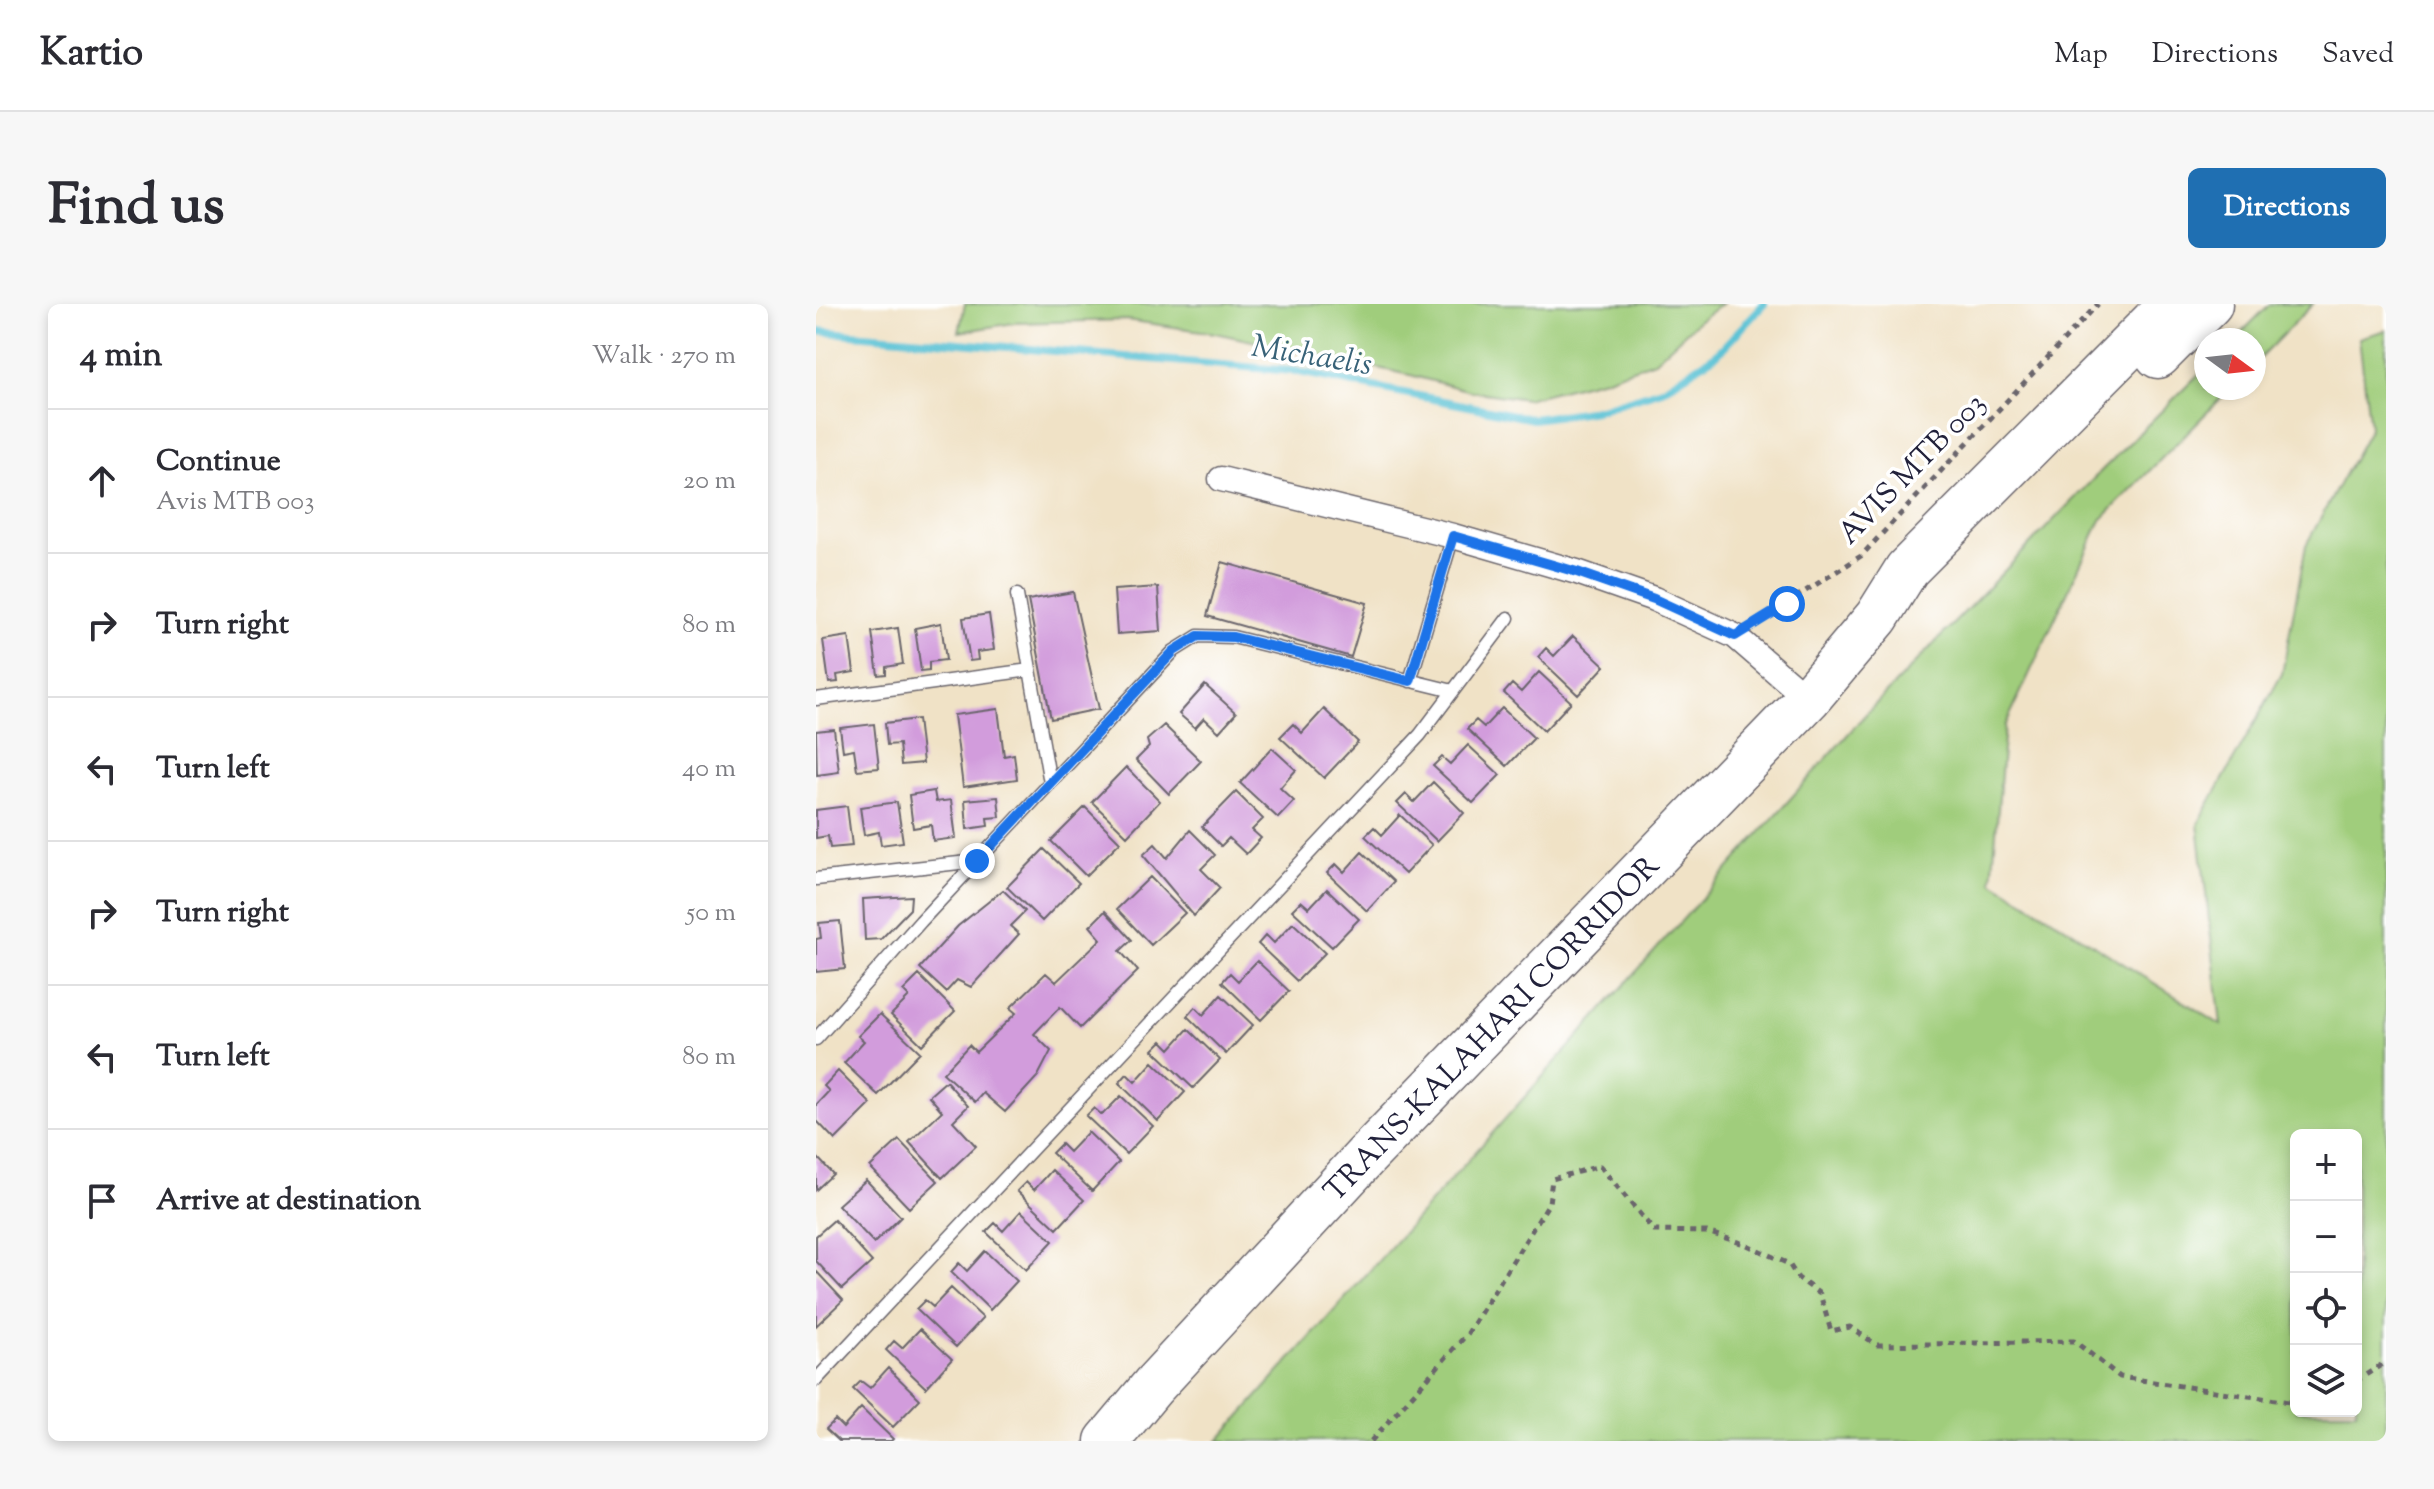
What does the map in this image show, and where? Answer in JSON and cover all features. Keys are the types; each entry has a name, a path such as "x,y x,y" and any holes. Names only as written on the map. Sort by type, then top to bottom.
{"highway":[{"path":"1877,617 1907,569 2171,304"},
{"path":"1877,617 1927,587 2210,304"},
{"name":"TRANS-KALAHARI CORRIDOR","path":"1107,1441 1153,1386 1366,1156 1808,699 1877,617"}],"street":[{"path":"1221,479 1453,536 1577,572 1654,599 1735,636 1808,699"}],"lane":[{"path":"1410,681 1453,536"},
{"path":"1017,595 1050,783"},
{"path":"816,1380 1420,735 1508,618"},
{"path":"816,1039 1174,651 1198,636 1233,637 1453,691"},
{"path":"816,699 1030,670"},
{"path":"816,879 977,861"}],"path":[{"name":"AVIS MTB 003","path":"1735,636 1861,556 2098,304"},
{"path":"1371,1441 1468,1333 1549,1203 1552,1179 1600,1166 1654,1231 1707,1232 1747,1245 1789,1264 1798,1278 1820,1294 1831,1331 1850,1327 1877,1345 2074,1341 2120,1377 2290,1402"},
{"path":"2362,1377 2386,1362"}],"green space":[{"path":"965,304 1722,304 1698,321 1655,361 1604,379 1526,399 1470,391 1215,333 1126,320 1014,323 959,332"},
{"path":"2270,304 2313,304 2266,352 2266,328 2246,328"},
{"path":"2386,330 2386,1441 1218,1441 1865,715 2194,379 2194,400 2219,400 2101,520 2005,726 1992,881 2221,1025 2198,824 2282,674 2306,545 2370,428 2359,338"}],"building":[{"path":"1222,562 1367,603 1351,657 1207,616"},
{"path":"1158,587 1161,631 1117,634 1114,590"},
{"path":"1073,592 1099,709 1051,719 1028,600"},
{"path":"989,614 994,650 977,652 978,660 970,661 963,618"},
{"path":"941,623 946,660 929,662 929,670 921,671 915,628"},
{"path":"898,628 903,664 886,667 886,674 878,675 872,632"},
{"path":"849,636 854,672 837,675 838,682 829,683 823,640"},
{"path":"1573,636 1605,666 1578,695 1538,657 1546,648 1554,656"},
{"path":"1539,672 1571,702 1544,731 1504,693 1512,684 1521,692"},
{"path":"1205,685 1236,713 1219,732 1204,718 1195,728 1179,714"},
{"path":"1502,708 1534,738 1507,766 1467,729 1476,720 1484,727"},
{"path":"998,709 1004,756 1014,754 1017,779 963,787 954,715"},
{"path":"1324,709 1358,742 1324,778 1280,737 1293,724 1302,733"},
{"path":"918,719 923,763 901,765 899,744 887,745 885,723"},
{"path":"874,724 879,768 857,770 854,749 843,751 840,728"},
{"path":"1164,725 1201,761 1169,794 1136,760 1149,747 1147,740"},
{"path":"834,729 839,772 817,775 816,731"},
{"path":"1468,745 1500,775 1473,803 1433,766 1442,757 1450,764"},
{"path":"1272,748 1296,770 1280,788 1294,801 1278,818 1240,783"},
{"path":"1126,767 1160,801 1127,836 1092,802"},
{"path":"1433,782 1464,813 1437,841 1397,803 1406,794 1414,802"},
{"path":"934,791 936,802 951,800 956,838 933,841 931,825 913,828 909,795"},
{"path":"1236,792 1263,819 1252,830 1261,838 1246,854 1229,838 1221,846 1202,827"},
{"path":"998,797 1000,817 987,818 988,826 967,829 965,800"},
{"path":"897,802 903,842 881,845 879,832 864,835 860,807"},
{"path":"847,806 852,846 830,848 828,836 816,838 816,810"},
{"path":"1085,807 1120,842 1086,876 1051,841"},
{"path":"1400,815 1432,845 1405,874 1365,836 1374,827 1382,835"},
{"path":"1190,830 1215,855 1201,869 1220,888 1194,916 1143,855 1155,844 1167,858"},
{"path":"1044,849 1079,883 1042,921 1007,887"},
{"path":"1362,852 1394,882 1367,911 1327,873 1336,864 1344,872"},
{"path":"1150,877 1185,913 1151,945 1117,909"},
{"path":"1327,889 1359,919 1332,947 1292,910 1301,901 1309,908"},
{"path":"1003,890 1025,911 1010,926 1019,934 971,987 957,980 946,992 920,968 958,926"},
{"path":"911,896 910,909 881,939 865,940 863,899"},
{"path":"1105,911 1132,940 1120,951 1138,971 1080,1028 1060,1007 1034,1034 1051,1051 1038,1076 1005,1112 983,1093 975,1102 943,1073 969,1045 976,1052 1016,1013 1010,1008 1046,973 1056,982 1101,939 1090,926"},
{"path":"840,921 845,969 816,972 816,939 821,938 819,923"},
{"path":"1293,923 1325,953 1297,981 1258,944 1266,935 1274,943"},
{"path":"1257,961 1289,991 1261,1020 1222,982 1230,973 1238,981"},
{"path":"919,975 955,1011 922,1045 891,1015 909,997 903,991"},
{"path":"1221,995 1253,1025 1226,1054 1187,1016 1195,1007 1203,1015"},
{"path":"880,1014 920,1052 878,1095 844,1063 864,1041 858,1036"},
{"path":"1188,1029 1220,1060 1193,1088 1153,1050 1162,1041 1170,1049"},
{"path":"1153,1062 1185,1092 1158,1121 1119,1083 1127,1074 1135,1082"},
{"path":"838,1071 871,1104 835,1140 816,1120 816,1105 829,1091 824,1086"},
{"path":"946,1081 968,1106 953,1121 976,1146 942,1178 909,1142 942,1111 929,1096"},
{"path":"1121,1096 1153,1126 1126,1154 1086,1116 1094,1108 1102,1115"},
{"path":"1088,1132 1119,1162 1092,1191 1052,1153 1061,1144 1069,1152"},
{"path":"899,1140 938,1181 909,1208 870,1167"},
{"path":"816,1156 833,1174 816,1190"},
{"path":"1052,1170 1084,1200 1057,1229 1017,1191 1026,1182 1034,1190"},
{"path":"866,1180 901,1217 874,1243 838,1205"},
{"path":"1021,1211 1053,1241 1026,1270 986,1232 995,1223 1003,1231"},
{"path":"834,1220 872,1262 842,1289 816,1261 816,1236"},
{"path":"985,1251 1017,1281 990,1310 951,1272 959,1263 967,1271"},
{"path":"816,1271 843,1300 816,1326"},
{"path":"951,1288 983,1318 956,1347 916,1309 925,1300 933,1307"},
{"path":"920,1329 952,1359 926,1388 886,1350 894,1341 902,1348"},
{"path":"888,1368 920,1399 893,1427 853,1389 861,1381 870,1388"},
{"path":"861,1408 893,1439 891,1441 839,1441 826,1429 835,1420 843,1428"}],"waterway":[{"name":"Michaelis","path":"816,331 1294,371 1533,419 1596,410 1662,390 1717,354 1764,304"}],"route":[{"path":"977,861 1174,651 1198,636 1233,637 1410,681 1453,536 1577,572 1654,599 1735,636 1787,604"}]}
